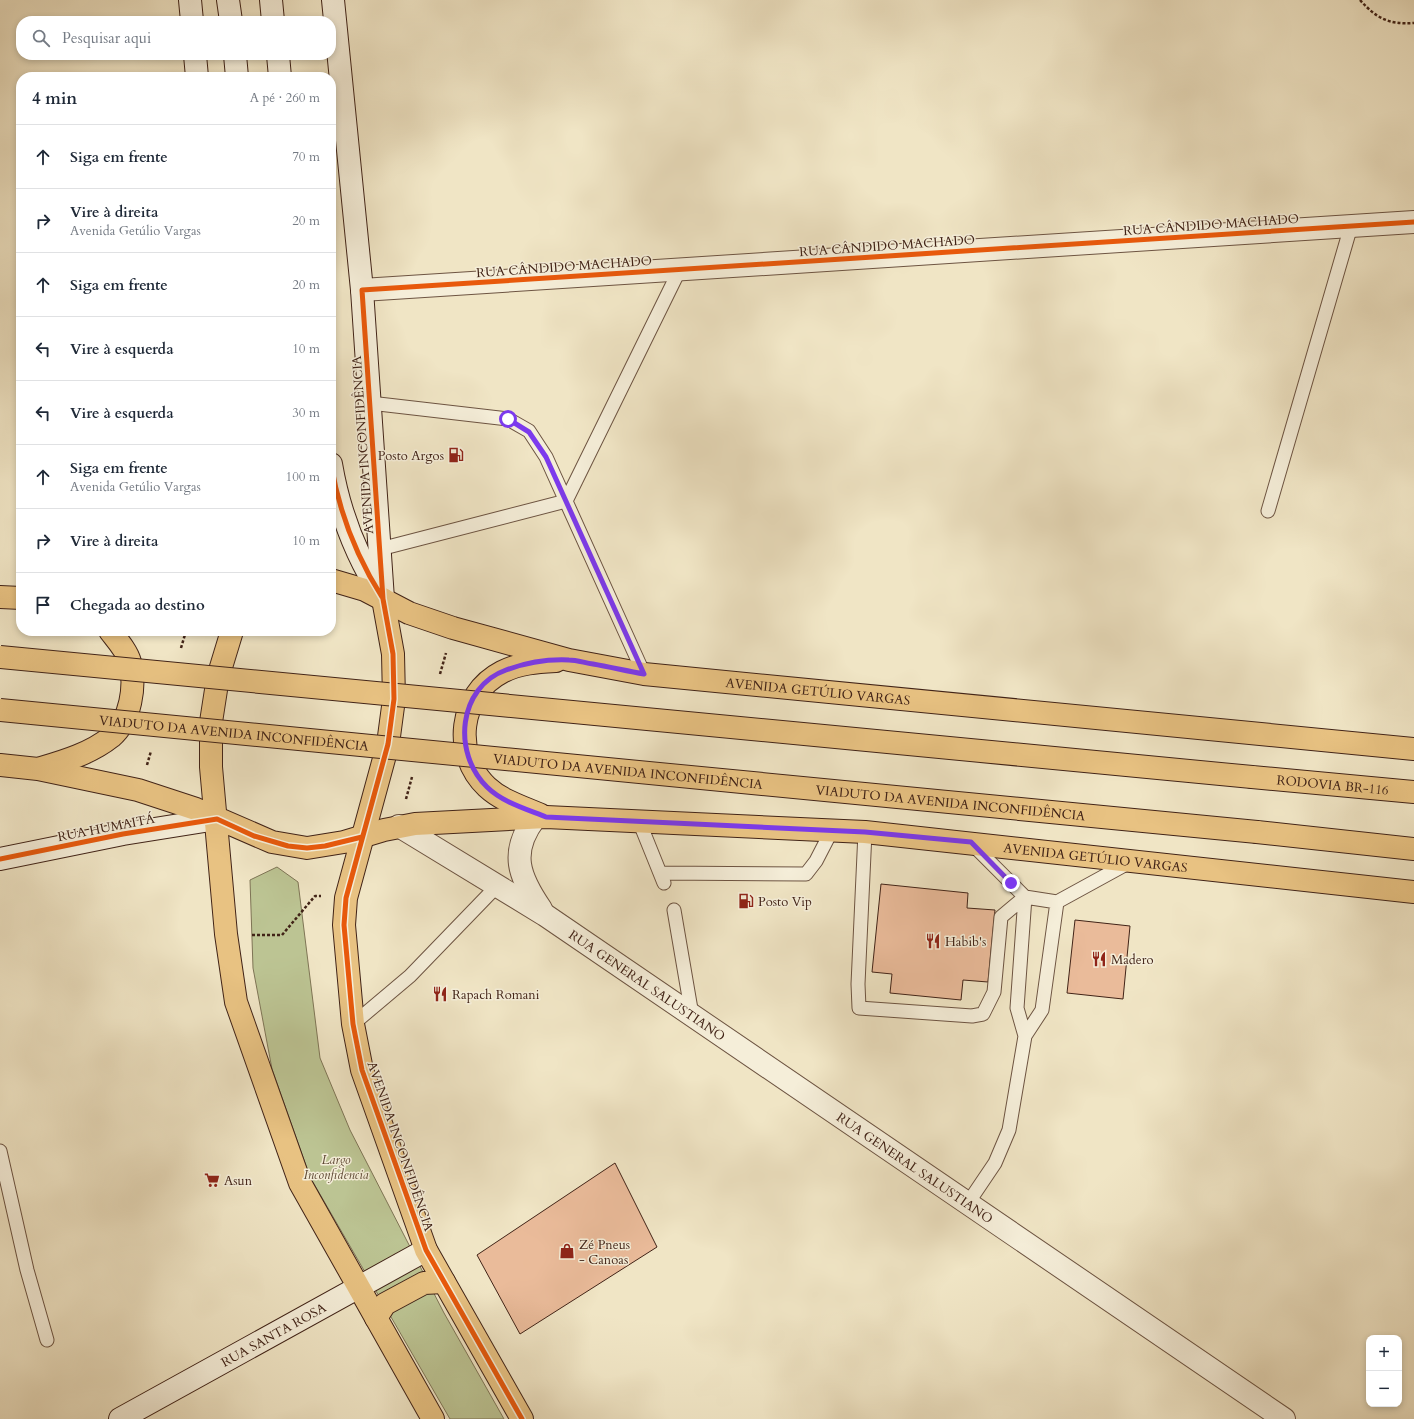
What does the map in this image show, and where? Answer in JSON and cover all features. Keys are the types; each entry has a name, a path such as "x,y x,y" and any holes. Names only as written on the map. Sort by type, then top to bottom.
{"main road":[{"name":"AVENIDA GETÚLIO VARGAS","path":"336,581 365,590 409,613 435,623 569,660 644,674 1414,749"},
{"path":"0,597 16,598"},
{"name":"AVENIDA INCONFIDÊNCIA","path":"383,599 393,654 394,699 388,744 346,898 344,925 353,1024 362,1070 426,1250 522,1419"},
{"path":"38,769 63,762 96,747 112,736 120,726 127,712 132,681 130,661 113,636"},
{"path":"230,636 218,677 212,722 211,767 217,819 226,934 236,1002 300,1183 434,1419"},
{"name":"RODOVIA BR-116","path":"0,657 1414,792"},
{"path":"541,817 499,796 488,788 477,776 469,764 464,746 466,716 472,701 490,679 504,671 520,666 569,660"},
{"name":"VIADUTO DA AVENIDA INCONFIDÊNCIA","path":"0,710 1257,832 1414,849"},
{"name":"AVENIDA GETÚLIO VARGAS","path":"0,765 38,769 138,790 196,809 254,836 288,846 307,848 325,846 399,826 448,821 541,817 865,832 971,842 1414,892"},
{"path":"376,1318 385,1304 424,1282 444,1282"}],"street":[{"path":"190,0 192,16"},
{"path":"228,0 230,16"},
{"path":"271,0 273,16"},
{"name":"AVENIDA INCONFIDÊNCIA","path":"333,0 335,16"},
{"name":"AVENIDA INCONFIDÊNCIA","path":"336,30 362,290 383,599"},
{"path":"195,60 197,72"},
{"path":"235,60 237,72"},
{"path":"278,60 280,72"},
{"name":"RUA CÂNDIDO MACHADO","path":"362,290 1414,222"},
{"name":"AVENIDA INCONFIDÊNCIA","path":"336,487 339,501 356,550 367,574 383,599"},
{"name":"RUA GENERAL SALUSTIANO","path":"541,817 522,840 519,859 525,885 545,915"},
{"name":"RUA HUMAITÁ","path":"0,859 123,834 217,819"},
{"name":"RUA GENERAL SALUSTIANO","path":"399,826 545,915 1284,1419"},
{"name":"RUA SANTA ROSA","path":"120,1419 426,1250"}],"lane":[{"path":"1268,511 1351,226"},
{"path":"380,548 566,501 680,269"},
{"path":"370,404 508,419 529,432 546,457 644,674"},
{"path":"638,821 662,878 806,874 816,861 832,830"},
{"path":"865,832 858,984 859,1008 972,1016 984,1014 994,992 1001,917 1025,897"},
{"path":"971,842 1025,897 1057,902 1132,861"},
{"path":"353,1024 410,976 497,886"},
{"path":"1025,897 1017,1008 1026,1036"},
{"path":"968,1203 995,1163 1009,1130 1026,1036 1042,1010 1057,902"},
{"path":"674,910 692,1015"},
{"path":"0,1152 27,1270 47,1340"}],"path":[{"path":"1360,0 1372,14 1390,22 1414,24"},
{"path":"226,934 282,935 315,896 346,898"}],"green space":[{"name":"Largo Inconfidencia","path":"277,867 298,882 320,1058 350,1130 444,1313 504,1419 450,1419 310,1177 272,1069 253,968 250,880"}],"building":[{"name":"Habib's","path":"881,884 968,893 967,908 995,910 988,982 963,980 961,1000 890,993 892,974 872,972"},
{"name":"Madero","path":"1075,920 1130,926 1123,999 1067,993"},
{"name":"Zé Pneus - Canoas","path":"615,1163 657,1247 520,1334 477,1255"}],"cycle path":[{"path":"522,1419 426,1250 362,1070 353,1024 344,925 346,898 388,744 394,699 393,654 383,599 362,290 1414,222"},
{"path":"336,489 344,516 357,550 364,566 382,597"},
{"path":"0,859 123,834 217,819 254,836 288,846 307,848 325,846 362,837"}],"place":[{"name":"Posto Argos","path":"456,455"},
{"name":"Posto Vip","path":"746,901"},
{"name":"Habib's","path":"933,941"},
{"name":"Madero","path":"1099,959"},
{"name":"Rapach Romani","path":"440,994"},
{"name":"Asun","path":"212,1180"},
{"name":"Zé Pneus - Canoas","path":"567,1251"}],"route":[{"path":"508,419 529,432 546,457 644,674 569,660 520,666 504,671 490,679 480,689 472,701 466,716 464,732 464,746 469,764 488,788 499,796 546,817 865,832 971,842 1011,883"}]}
